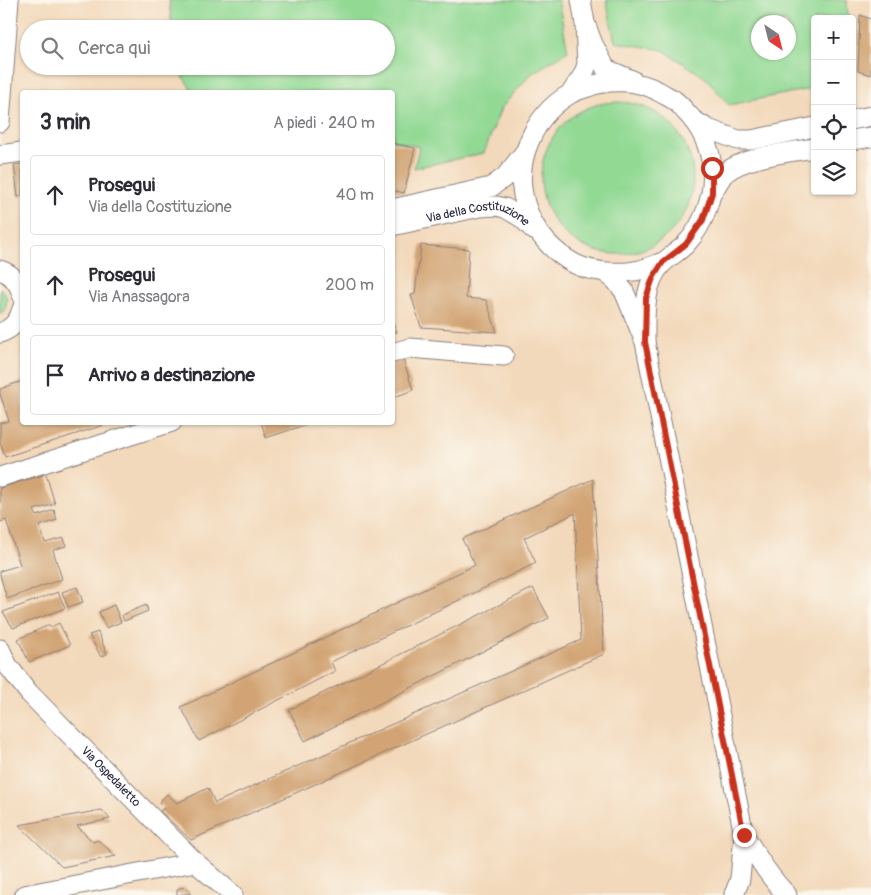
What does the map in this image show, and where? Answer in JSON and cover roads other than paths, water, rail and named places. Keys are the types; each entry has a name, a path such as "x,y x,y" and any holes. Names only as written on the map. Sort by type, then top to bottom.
{"street":[{"path":"0,122 3,48 9,0"},
{"path":"571,93 588,65 585,23 581,0"},
{"path":"585,23 606,69 651,88"},
{"name":"Via della Costituzione","path":"395,208 491,187 505,177 524,153 534,129 550,109 571,93 595,84 623,82 651,88 676,101 695,121 707,144 712,168 712,193 703,220 686,244 663,262 636,271 606,273 576,264 551,248 522,218 505,208 496,206 480,207 395,225"},
{"path":"856,119 871,116"},
{"path":"695,121 708,129 738,140 751,140 811,128"},
{"path":"856,139 871,137"},
{"path":"712,193 725,174 740,164 755,159 811,149"},
{"path":"0,155 20,152"},
{"name":"Via della Costituzione","path":"524,153 521,179 524,202 533,223 551,248"},
{"path":"645,342 646,298 653,278 663,262"},
{"path":"0,270 11,275 20,287"},
{"path":"606,273 616,280 624,291 645,342 744,835 740,879 734,895"},
{"path":"0,334 13,326 20,317"},
{"path":"395,352 410,348 504,356"},
{"path":"0,477 163,425"},
{"name":"Via Ospedaletto","path":"0,649 8,666 30,693 195,862 233,895"},
{"path":"744,835 764,868 786,895"},
{"path":"24,895 195,862"}]}
